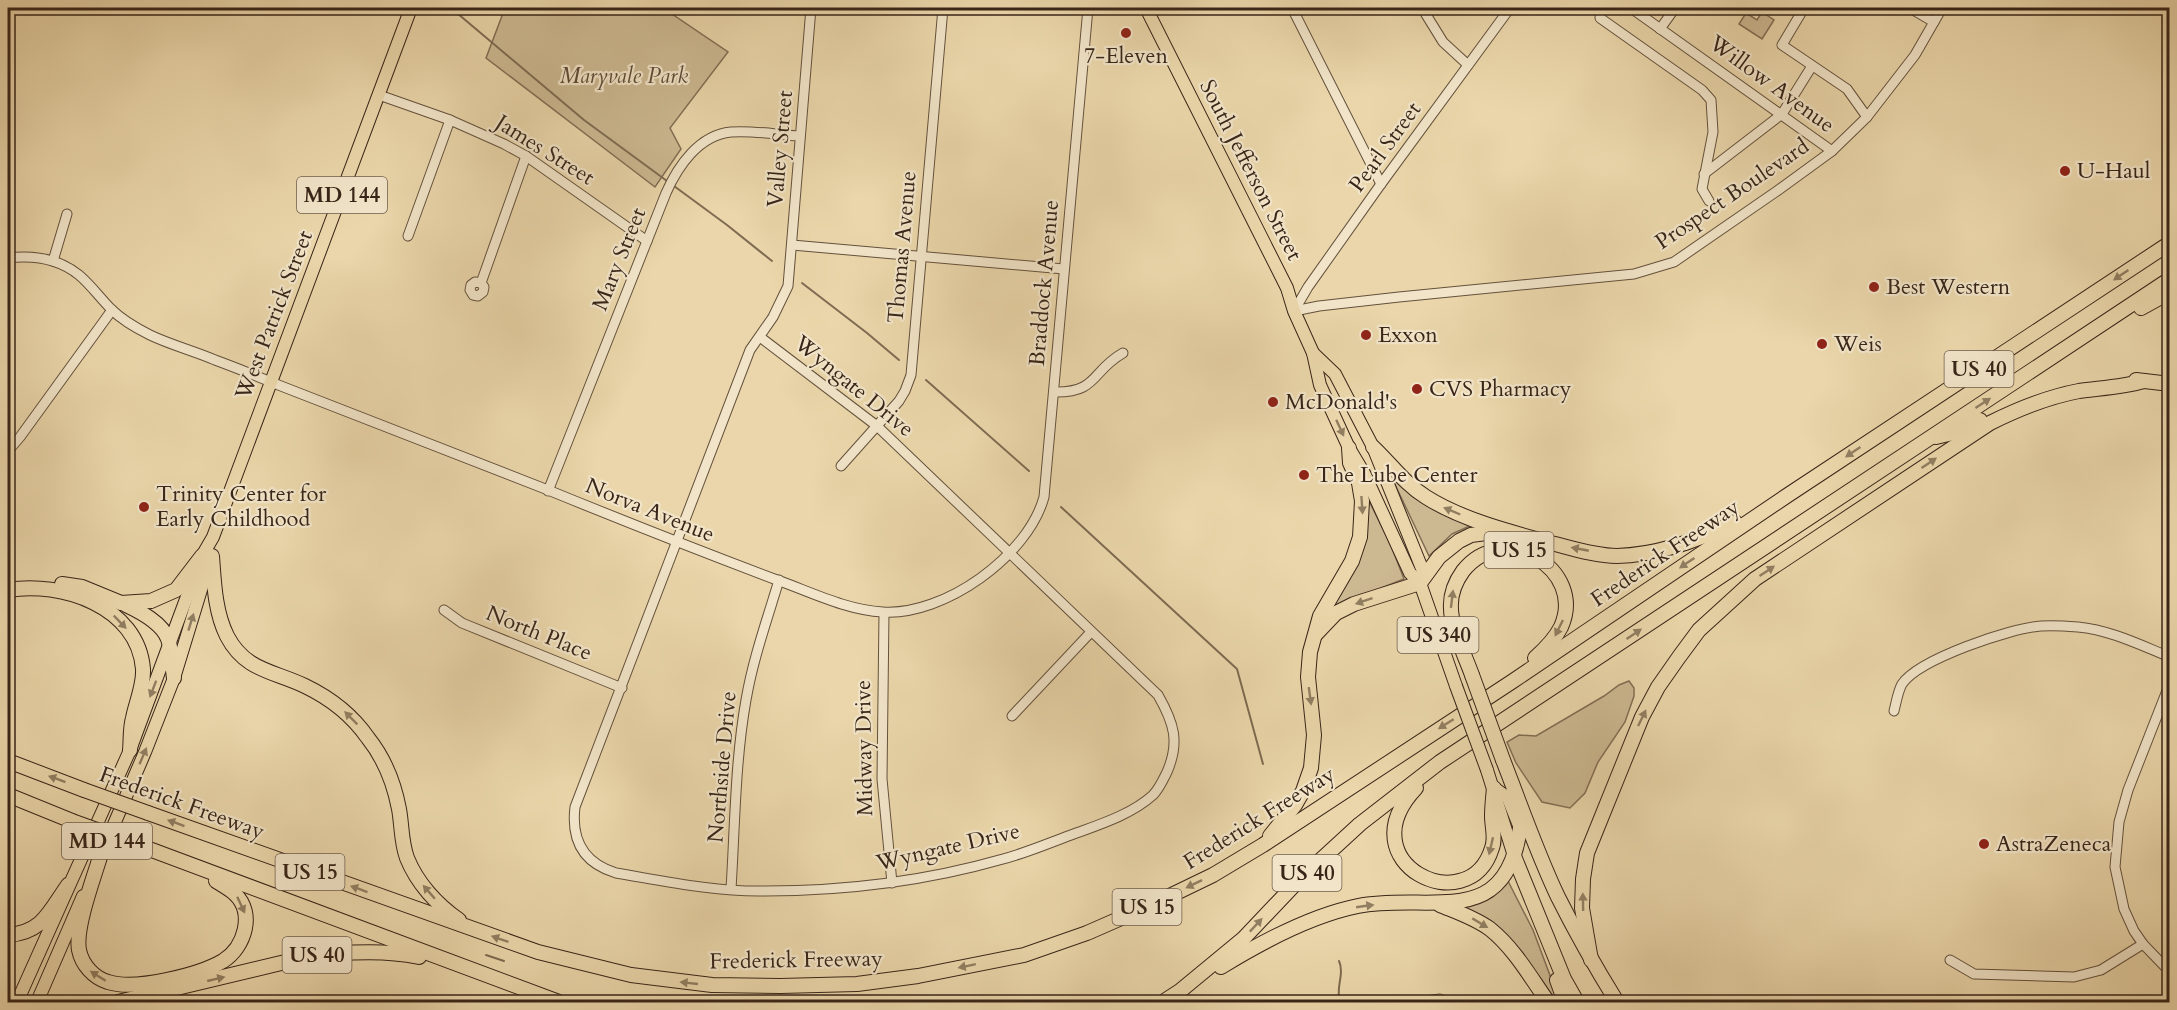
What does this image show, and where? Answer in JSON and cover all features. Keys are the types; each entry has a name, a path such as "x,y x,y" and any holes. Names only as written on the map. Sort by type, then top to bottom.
{"highway":[{"name":"Frederick Freeway","path":"8,760 84,790 473,930 537,952 603,969 658,979 712,985 857,984 918,976 1024,955 1087,933 1151,905 1213,875 1263,845 2169,243"},
{"path":"2005,389 2169,279"},
{"name":"US 40","path":"1180,991 1243,939 1299,880 1360,824 1440,762 2005,389 2169,292"},
{"path":"1591,960 1584,922 1582,892 1584,867 1593,837 1642,717 1658,687 1699,630 1755,579 1990,423 2045,400 2077,392 2144,381"},
{"path":"1926,440 1953,433 2015,403 2044,393 2109,382 2144,381 2169,384"},
{"path":"1373,447 1409,485 1457,513 1507,531 1617,556 1638,554 1695,541 1788,495"},
{"path":"1263,845 1295,805 1311,768 1314,735 1308,666 1313,638 1320,616 1352,561 1360,537 1362,501 1359,483 1350,463 1349,448"},
{"path":"1313,638 1336,613 1354,604 1420,583 1439,556 1459,541 1482,533 1507,531"},
{"name":"US 15","path":"1513,681 1550,645 1561,628 1565,608 1560,583 1549,566 1533,555 1514,549 1494,551 1476,558 1462,572 1453,590 1451,614 1544,867 1591,960 1617,1002"},
{"path":"121,603 152,601 168,595 207,556"},
{"path":"207,556 218,609 231,644 242,657 259,669 322,694 347,713 359,726 377,751 390,778 399,809 401,837 414,871 446,911 473,930"},
{"path":"8,581 82,587 141,612 158,625 168,638 174,678"},
{"path":"8,590 50,590 83,598 104,608 125,626 138,646 143,670 132,720 130,750"},
{"path":"1440,762 1411,793 1398,813 1395,824 1394,834 1400,855 1414,872 1423,878 1454,882 1474,873 1482,866 1494,841 1492,818 1494,788"},
{"name":"US 15","path":"8,796 559,1002"},
{"path":"1162,1002 1238,956 1309,922 1357,906 1390,902 1470,900 1480,896 1490,891 1504,877 1518,844 1520,828"},
{"path":"1520,828 1565,931 1608,1002"},
{"name":"US 340","path":"1514,855 1564,979 1577,1002"},
{"path":"100,857 78,937 78,949 89,971 106,982 115,984 164,980 199,971 223,961 234,951 240,941 246,921 241,901 235,893 197,868"},
{"path":"8,935 34,929 68,885"},
{"path":"1426,902 1453,910 1491,930 1511,950 1548,1002"},
{"path":"1538,918 1565,1002"},
{"name":"US 40","path":"118,1002 302,958 347,952 415,956 517,988"}],"main road":[{"name":"West Patrick Street","path":"37,1002 145,752 174,678 213,537 411,8"},
{"name":"South Jefferson Street","path":"1146,8 1287,288 1294,311 1313,353 1320,385 1410,573 1420,583 1494,788 1508,798 1520,828"},
{"name":"South Jefferson Street","path":"1313,353 1335,374 1373,447 1423,571 1420,583"},
{"name":"West Patrick Street","path":"17,1002 130,750 207,556"},
{"name":"US 340","path":"1494,788 1514,855"}],"street":[{"name":"Valley Street","path":"786,293 811,8"},
{"name":"Thomas Avenue","path":"841,466 899,401 910,375 943,8"},
{"name":"Braddock Avenue","path":"1010,552 1034,523 1044,497 1088,8"},
{"path":"1292,8 1381,184"},
{"path":"1422,8 1443,42 1468,65"},
{"name":"Pearl Street","path":"1294,311 1381,184 1510,8"},
{"path":"1601,8 1600,18 1702,90 1711,100 1713,132 1702,189 1709,201"},
{"name":"Willow Avenue","path":"1631,8 1832,151"},
{"path":"1660,29 1675,8"},
{"path":"1804,8 1782,45 1847,89 1867,117"},
{"path":"1910,8 1934,22"},
{"name":"Prospect Boulevard","path":"1294,311 1399,297 1634,274 1674,261 1778,191 1832,151 1867,117 1915,55 1942,8"},
{"path":"1704,174 1782,114 1812,66"},
{"name":"James Street","path":"379,95 480,132 526,156 647,241"},
{"path":"408,236 450,120"},
{"name":"Mary Street","path":"549,491 673,177 686,159 707,141 720,134 732,132 800,136"},
{"path":"481,282 526,156"},
{"path":"53,261 67,214"},
{"path":"792,245 1064,269"},
{"name":"Norva Avenue","path":"8,258 27,256 53,261 79,274 112,310 128,323 167,343 549,491 676,543 848,606 884,613 914,609 953,596 977,581 1010,552"},
{"name":"Wyngate Drive","path":"760,337 878,426 1158,695 1172,723 1175,740 1173,755 1161,784 1153,795 1137,806 1099,825 1003,859 892,883 782,891 731,889 662,881 604,869 593,863 578,844 574,833 575,807 750,350 786,293"},
{"path":"8,451 112,310"},
{"path":"1054,392 1081,389 1095,379 1110,362 1123,354"},
{"name":"Northside Drive","path":"731,889 740,746 746,700 756,655 779,580"},
{"name":"North Place","path":"444,610 462,623 622,688"},
{"name":"Midway Drive","path":"884,613 882,779 892,883"},
{"path":"1894,711 1902,684 1919,670 1977,643 2012,631 2040,626 2078,627 2101,631 2169,657"},
{"path":"1012,716 1091,633"},
{"path":"2169,683 2128,790 2115,848 2115,867 2124,909 2143,944 2169,972"},
{"path":"1950,960 1974,974 2074,977 2101,969 2143,944"},
{"path":"1419,1002 1440,999 1447,1002"}],"green space":[{"name":"Maryvale Park","path":"505,8 663,8 728,52 670,128 681,149 655,187 486,58"},
{"path":"1762,12 1774,20 1762,39 1739,24 1746,13 1757,20"},
{"path":"1390,474 1472,525 1452,534 1429,556"},
{"path":"1367,497 1390,543 1404,579 1333,609 1329,606 1341,590"},
{"path":"1629,681 1634,688 1634,696 1625,722 1598,762 1585,793 1570,808 1542,802 1516,763 1507,742 1519,735 1536,736"},
{"path":"1508,881 1533,930 1560,1002 1552,1002 1525,960 1461,908 1487,899"}],"waterway":[{"path":"451,8 584,120 667,181"},
{"path":"674,186 772,261"},
{"path":"802,283 899,360"},
{"path":"926,380 1029,471"},
{"path":"1061,507 1237,669 1263,764"},
{"path":"486,955 504,961"},
{"path":"1339,961 1341,966 1340,1002"}],"place":[{"name":"7-Eleven","path":"1126,33"},
{"name":"U-Haul","path":"2065,171"},
{"name":"Best Western","path":"1874,287"},
{"name":"Exxon","path":"1366,335"},
{"name":"Weis","path":"1822,344"},
{"name":"CVS Pharmacy","path":"1417,389"},
{"name":"McDonald's","path":"1273,402"},
{"name":"The Lube Center","path":"1304,475"},
{"name":"Trinity Center for Early Childhood","path":"144,507"},
{"name":"AstraZeneca","path":"1984,844"}]}
